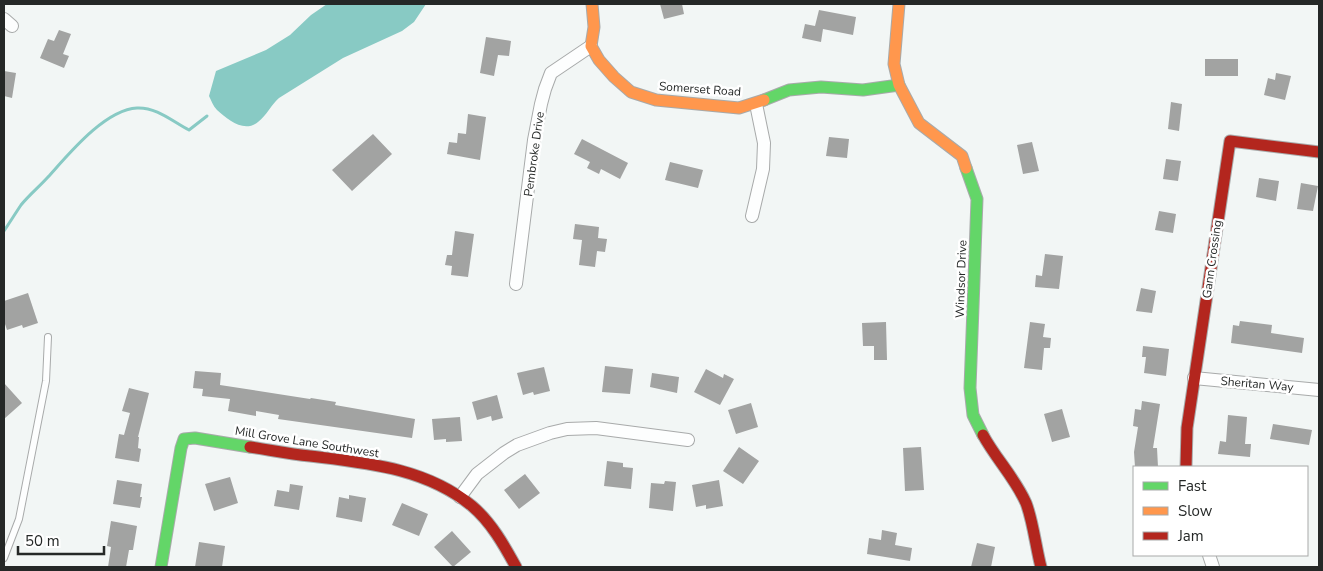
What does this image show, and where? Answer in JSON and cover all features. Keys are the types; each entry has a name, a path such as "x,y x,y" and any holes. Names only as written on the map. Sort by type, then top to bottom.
{"street":[{"path":"591,46 594,27 592,4"},
{"name":"Windsor Drive","path":"898,4 894,64 899,85 919,123 962,156 977,199 970,388 973,415 989,446 1011,476 1026,504 1041,567"},
{"name":"Somerset Road","path":"591,46 599,60 631,92 656,100 739,108 756,104 789,90 821,87 863,90 899,85"},
{"name":"Pembroke Drive","path":"516,284 534,140 545,90 551,73 591,46"},
{"path":"752,216 763,169 764,143 756,104"},
{"name":"Gann Crossing","path":"1186,466 1187,428 1230,140 1319,152"},
{"name":"Sheritan Way","path":"1194,378 1319,390"},
{"path":"460,496 477,474 504,453 533,438 567,429 596,428 688,440"},
{"name":"Mill Grove Lane Southwest","path":"161,567 181,448 184,439 195,438 412,473 442,486 471,505 498,536 516,567"}],"lane":[{"path":"4,558 20,519 46,381 48,337"}],"water":[{"path":"327,4 426,4 414,22 402,31 343,58 279,98 261,119 253,125 242,126 236,124 217,110 209,96 216,71 266,50 290,35 311,15"}],"building":[{"path":"660,4 682,4 684,14 664,19"},
{"path":"819,10 856,17 853,35 823,29 821,42 802,38 805,24 815,26"},
{"path":"59,30 71,34 63,54 69,56 64,68 40,58 48,39 54,41"},
{"path":"486,37 511,41 509,56 498,55 494,76 480,73"},
{"path":"1205,59 1238,59 1238,76 1205,76"},
{"path":"4,71 16,73 12,98 4,96"},
{"path":"1276,73 1291,76 1285,100 1264,95 1268,78 1275,80"},
{"path":"1171,102 1182,104 1179,131 1168,129"},
{"path":"468,114 486,117 480,160 447,154 449,142 457,143 458,133 466,134"},
{"path":"373,134 392,154 352,191 332,170"},
{"path":"829,137 849,139 847,158 826,156"},
{"path":"582,139 628,163 620,179 601,169 599,174 587,168 590,162 574,154"},
{"path":"1032,142 1039,171 1023,174 1017,145"},
{"path":"1166,159 1181,161 1178,181 1163,179"},
{"path":"670,162 703,170 698,188 665,180"},
{"path":"1259,178 1279,181 1276,201 1256,197"},
{"path":"1301,183 1318,186 1313,211 1297,209"},
{"path":"1159,211 1176,214 1173,233 1155,230"},
{"path":"575,224 599,227 598,238 607,239 605,252 597,251 595,267 579,265 582,240 573,239"},
{"path":"455,231 474,234 468,277 451,275 452,266 445,265 447,255 452,255"},
{"path":"1045,254 1063,256 1059,289 1035,287 1036,275 1042,276"},
{"path":"1141,288 1156,291 1152,313 1136,311"},
{"path":"28,293 38,323 23,328 22,325 7,330 4,321 4,301"},
{"path":"1240,321 1272,325 1271,333 1304,338 1302,353 1231,343 1233,325 1239,326"},
{"path":"886,322 887,360 874,360 874,346 863,346 862,323"},
{"path":"1030,322 1045,324 1043,337 1051,338 1050,348 1044,348 1042,370 1024,368"},
{"path":"1143,346 1169,349 1166,376 1144,373 1146,357 1142,357"},
{"path":"605,366 633,369 630,394 602,392"},
{"path":"544,367 550,391 534,395 533,392 523,395 517,373"},
{"path":"706,369 723,378 724,374 734,379 720,405 694,392"},
{"path":"195,371 221,373 220,385 336,402 335,405 415,419 412,438 278,419 279,415 256,411 256,416 228,411 230,399 202,396 203,389 193,388"},
{"path":"652,373 679,377 677,393 650,387"},
{"path":"4,383 22,403 4,419"},
{"path":"129,388 149,393 138,437 138,448 141,449 139,462 115,458 119,434 124,435 130,413 122,411"},
{"path":"497,395 503,418 492,421 491,416 477,420 472,402"},
{"path":"1142,401 1160,404 1153,448 1157,448 1158,466 1135,466 1134,452 1138,427 1133,426 1135,409 1141,410"},
{"path":"751,403 758,427 736,434 728,410"},
{"path":"1062,409 1070,437 1052,442 1044,414"},
{"path":"1228,415 1247,417 1245,444 1251,444 1250,457 1218,454 1220,441 1226,442"},
{"path":"460,417 462,441 446,442 446,439 434,440 432,419"},
{"path":"1273,424 1312,430 1309,445 1270,439"},
{"path":"739,447 759,461 743,484 723,471"},
{"path":"921,447 924,490 905,491 903,448"},
{"path":"607,461 623,463 623,467 633,468 631,489 604,486"},
{"path":"525,474 540,493 519,509 504,490"},
{"path":"230,477 238,503 214,511 205,484"},
{"path":"117,480 142,484 140,508 113,504"},
{"path":"719,480 723,506 706,509 706,505 696,507 692,485"},
{"path":"665,481 676,482 673,511 649,508 651,483 664,484"},
{"path":"290,484 303,486 299,510 274,506 277,490 289,492"},
{"path":"349,495 366,498 362,522 336,517 339,497 349,499"},
{"path":"402,503 428,514 419,536 392,525"},
{"path":"111,521 137,526 133,550 129,550 126,567 108,567 111,547 107,546"},
{"path":"882,530 897,533 895,545 912,548 910,561 867,554 869,538 881,540"},
{"path":"452,531 471,552 453,567 434,547"},
{"path":"199,542 225,546 222,567 195,567"},
{"path":"977,543 995,547 991,567 971,567"}],"waterway":[{"path":"4,231 21,205 76,146 112,117 125,111 144,108 158,112 189,130 207,116"}],"traffic: fast":[{"path":"764,100 789,90 821,87 863,90 899,85"},
{"path":"966,168 977,199 970,388 973,415 983,435"},
{"path":"161,567 184,439 195,438 250,447"}],"traffic: slow":[{"path":"592,4 594,27 591,46 599,60 631,92 656,100 739,108 764,100"},
{"path":"899,4 894,64 899,85 919,123 962,156 966,168"}],"traffic: jam":[{"path":"1186,466 1187,428 1230,141 1319,152"},
{"path":"983,435 1026,503 1041,567"},
{"path":"250,447 353,461 395,469 435,483 454,493 479,512 497,534 516,567"}]}
